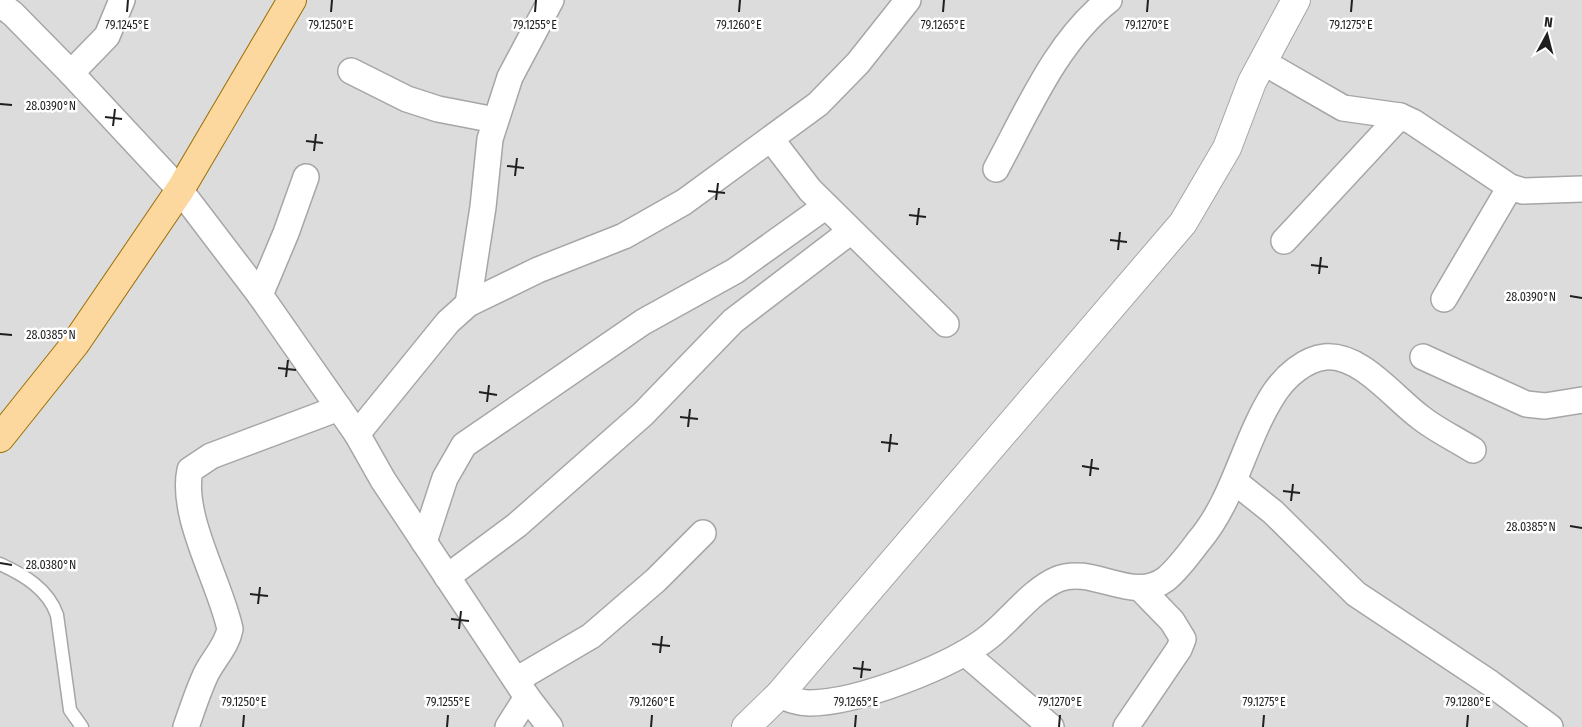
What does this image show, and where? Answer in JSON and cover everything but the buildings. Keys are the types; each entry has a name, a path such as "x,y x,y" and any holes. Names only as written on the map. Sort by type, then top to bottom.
{"main road":[{"path":"0,438 75,344 180,190 292,0"}],"street":[{"path":"71,73 108,36 122,0"},
{"path":"468,304 483,207 490,139 495,120 510,77 551,0"},
{"path":"357,434 448,322 468,304 538,270 624,236 684,202 818,104 858,63 908,0"},
{"path":"996,169 1049,72 1070,39 1096,10 1109,0"},
{"path":"746,727 779,696 1183,223 1227,148 1252,82 1296,0"},
{"path":"0,4 13,14 71,73 180,190 260,295 357,434 383,480 550,727"},
{"path":"1263,62 1342,108 1400,116 1413,122 1510,188 1522,191 1582,189"},
{"path":"351,71 406,99 438,109 495,120"},
{"path":"1284,241 1400,116"},
{"path":"771,139 810,190 946,324"},
{"path":"260,295 306,177"},
{"path":"1444,299 1510,188"},
{"path":"424,542 445,478 464,445 643,322 736,271 826,206"},
{"path":"447,577 517,525 643,414 733,320 850,231"},
{"path":"1423,356 1526,404 1545,406 1582,400"},
{"path":"779,696 793,701 808,703 834,701 894,686 965,652 990,637 1047,585 1059,578 1073,575 1090,576 1124,586 1140,588 1153,586 1166,579 1200,541 1215,520 1276,391 1302,365 1326,357 1347,360 1361,366 1421,418 1473,450"},
{"path":"186,727 206,675 216,656 228,641 230,629 191,512 187,485 190,470 211,456 339,408"},
{"path":"1234,481 1273,512 1356,594 1490,684 1550,727"},
{"path":"508,727 522,688 591,636 656,580 703,533"},
{"path":"1126,727 1179,650 1183,639 1172,621 1140,588"},
{"path":"965,652 1051,727"}],"lane":[{"path":"0,564 40,589 52,602 57,615 70,710 82,727"}],"shaded area":[{"path":"0,0 1582,0 1582,727 0,727"}]}
